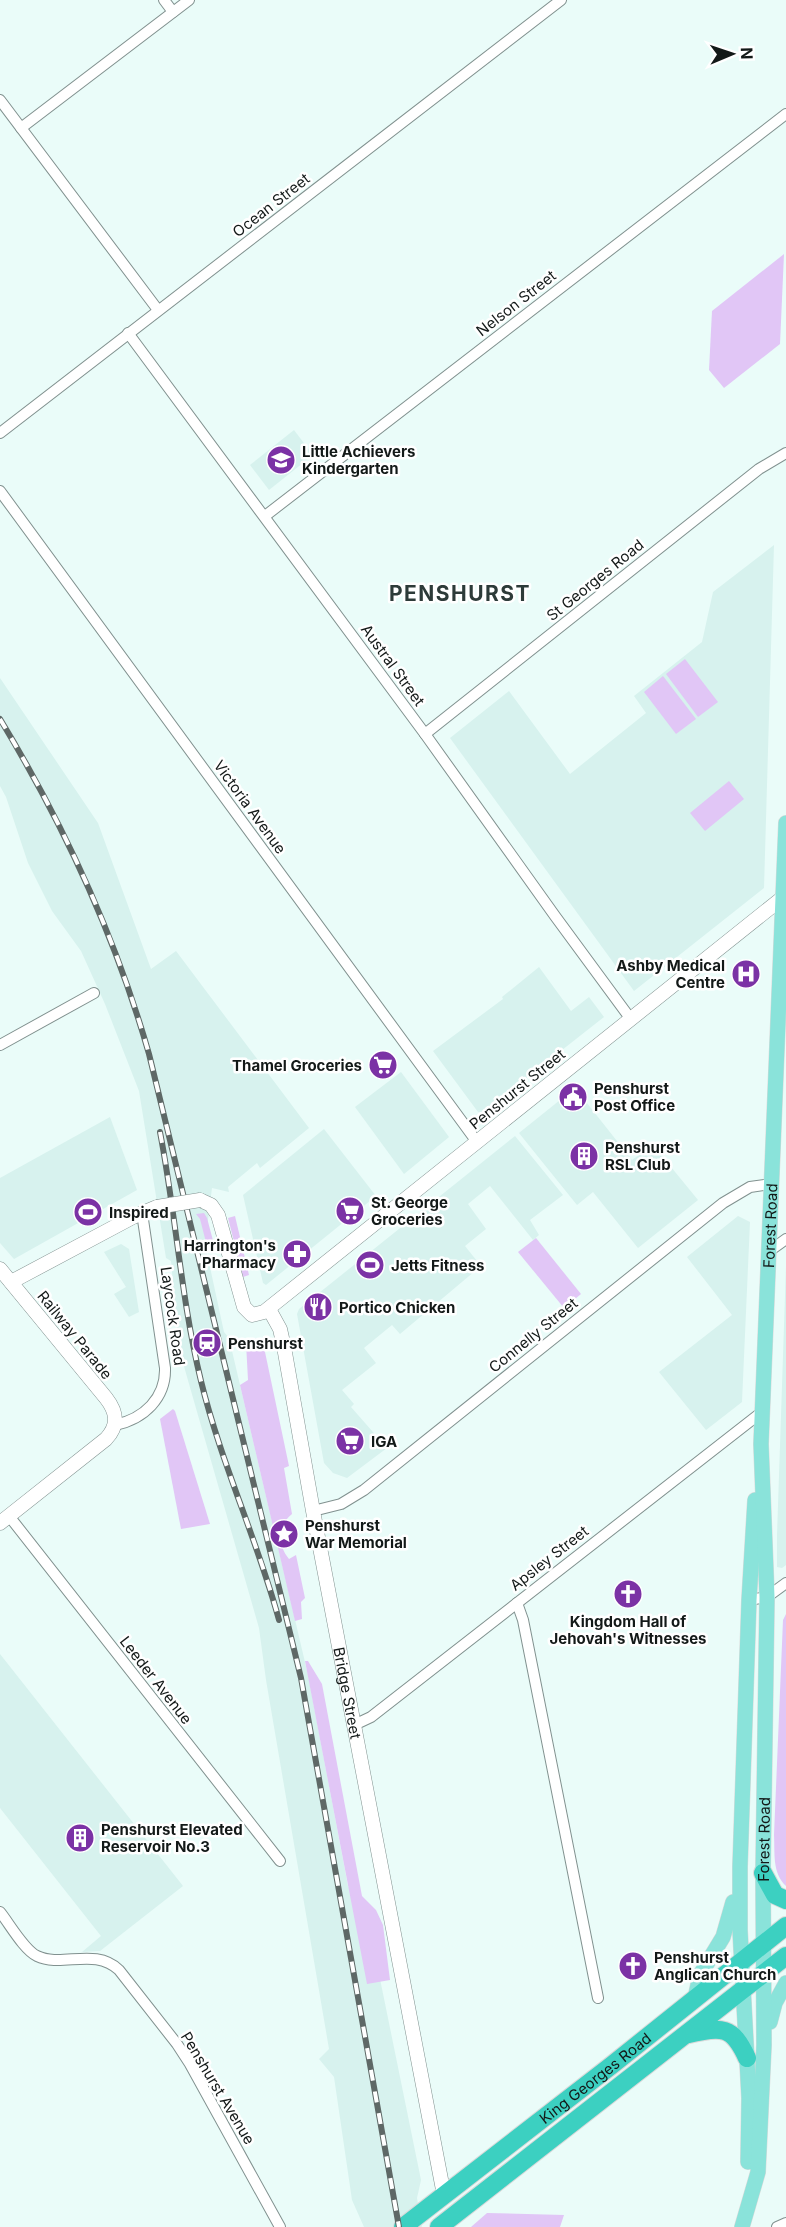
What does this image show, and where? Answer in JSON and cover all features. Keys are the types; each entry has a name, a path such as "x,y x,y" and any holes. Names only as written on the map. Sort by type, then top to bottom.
{"highway":[{"path":"763,1873 775,1895 786,1900"},
{"name":"King Georges Road","path":"403,2227 786,1926"},
{"name":"King Georges Road","path":"445,2225 786,1956"},
{"path":"687,2035 708,2030 730,2033 740,2042 747,2058"},
{"name":"Bridge Street","path":"444,2195 445,2225"}],"main road":[{"name":"Forest Road","path":"742,2227 758,2172 764,2045 766,1597 761,1449 785,896 786,823"},
{"name":"Penshurst Street","path":"268,1309 785,896"},
{"path":"11,1282 142,1212 157,1207 200,1200 211,1205 218,1215 246,1311 255,1315 268,1309"},
{"name":"Railway Parade","path":"0,1269 110,1404 115,1414 115,1425"},
{"name":"Bridge Street","path":"268,1309 280,1329 284,1347 444,2195"},
{"name":"Laycock Road","path":"5,1520 102,1443 110,1435 115,1425"},
{"name":"Forest Road","path":"742,2227 750,2139 741,1963 740,1866 752,1527 761,1449"},
{"path":"695,1999 700,1975 723,1936 730,1919 740,1866"},
{"path":"764,2045 774,2007 786,1983"}],"street":[{"path":"164,0 173,12"},
{"path":"21,128 189,0"},
{"name":"Ocean Street","path":"0,433 561,0"},
{"path":"0,100 158,310"},
{"name":"Nelson Street","path":"265,516 786,114"},
{"name":"Austral Street","path":"128,333 425,734 630,1018"},
{"name":"St Georges Road","path":"425,734 759,469 786,453"},
{"name":"Victoria Avenue","path":"0,490 477,1142"},
{"path":"0,1045 94,993"},
{"name":"Connelly Street","path":"314,1511 341,1504 364,1490 723,1203 750,1187 771,1184"},
{"name":"Laycock Road","path":"115,1425 129,1422 141,1415 157,1400 164,1385 165,1368 142,1212"},
{"path":"768,1252 786,1239"},
{"name":"Apsley Street","path":"354,1725 371,1717 762,1412"},
{"name":"Leeder Avenue","path":"5,1520 280,1861"},
{"path":"749,1600 766,1597 786,1583"},
{"path":"517,1602 526,1632 598,1998"},
{"name":"Penshurst Avenue","path":"0,1912 4,1926 38,1956 101,1960 119,1970 190,2064 280,2227"},
{"path":"777,2227 786,2223"}],"shaded area":[{"path":"784,254 780,344 724,388 709,370 712,311"},
{"name":"Little Achievers Kindergarten","path":"294,430 313,455 269,490 250,465"},
{"path":"774,545 764,888 634,991 450,738 509,691 570,774 646,713 634,696 702,642 713,592"},
{"path":"685,659 718,702 698,717 666,674"},
{"path":"663,676 696,719 676,734 644,692"},
{"path":"0,678 98,823 151,969 176,951 309,1128 260,1168 257,1163 228,1187 229,1192 212,1188 205,1244 224,1332 229,1338 308,1675 348,1886 368,1920 421,2180 417,2198 422,2227 364,2227 352,2200 334,2077 319,2059 329,2049 259,1628 179,1349 171,1261 166,1258 139,1091 105,1004 81,951 52,911 28,863 6,797 0,786"},
{"path":"729,781 744,799 705,831 690,813"},
{"path":"539,967 571,1011 589,997 604,1017 482,1113 478,1112 433,1051 503,999 502,997"},
{"path":"401,1072 449,1137 404,1174 355,1107"},
{"path":"575,1088 632,1160 653,1145 698,1200 638,1248 593,1192 577,1205 519,1133"},
{"path":"110,1117 137,1190 14,1259 0,1243 0,1178"},
{"path":"324,1129 376,1196 266,1285 263,1283 243,1195"},
{"path":"515,1136 563,1195 530,1220 539,1235 533,1240 490,1186 468,1204 486,1229 465,1246 481,1266 400,1334 392,1325 364,1348 376,1363 342,1390 354,1404 351,1407 387,1448 347,1478 333,1473 324,1463 297,1314 299,1309"},
{"path":"204,1213 215,1248 208,1250 200,1219 196,1214"},
{"path":"235,1216 249,1275 243,1277 228,1218"},
{"path":"738,1216 750,1222 742,1402 706,1430 659,1372 732,1315 687,1257"},
{"path":"536,1238 581,1294 564,1308 518,1252"},
{"path":"121,1244 129,1249 139,1312 129,1317 114,1294 126,1287 104,1252"},
{"path":"786,1266 786,1565 782,1568 777,1567 777,1535"},
{"path":"251,1338 257,1339 265,1352 289,1466 284,1468 292,1514 284,1524 280,1535 282,1547 289,1559 296,1555 305,1598 301,1602 302,1619 295,1621 240,1385 248,1380 246,1343"},
{"path":"173,1409 210,1524 181,1529 160,1419"},
{"path":"786,1614 786,1886 776,1869 774,1835 783,1620"},
{"path":"0,1654 183,1886 100,1951 82,1952 101,1936 0,1808"},
{"path":"305,1661 308,1661 322,1684 362,1896 376,1910 383,1925 390,1980 367,1984"},
{"path":"487,2213 564,2215 560,2227 471,2227"}],"railway":[{"path":"0,719 46,799 86,882 120,966 149,1054 301,1678 399,2227"},
{"path":"160,1132 188,1319 201,1381 219,1442 279,1620"}],"place":[{"name":"Little Achievers Kindergarten","path":"281,460"},
{"name":"Ashby Medical Centre","path":"746,974"},
{"name":"Thamel Groceries","path":"383,1065"},
{"name":"Penshurst Post Office","path":"573,1097"},
{"name":"Penshurst RSL Club","path":"584,1156"},
{"name":"St. George Groceries","path":"350,1211"},
{"name":"Inspired","path":"88,1212"},
{"name":"Harrington's Pharmacy","path":"297,1254"},
{"name":"Jetts Fitness","path":"370,1265"},
{"name":"Portico Chicken","path":"318,1307"},
{"name":"Penshurst","path":"207,1343"},
{"name":"IGA","path":"350,1441"},
{"name":"Penshurst War Memorial","path":"284,1534"},
{"name":"Kingdom Hall of Jehovah's Witnesses","path":"628,1594"},
{"name":"Penshurst Elevated Reservoir No.3","path":"80,1838"},
{"name":"Penshurst Anglican Church","path":"633,1966"}],"district":[{"name":"PENSHURST","path":"460,593"}]}
